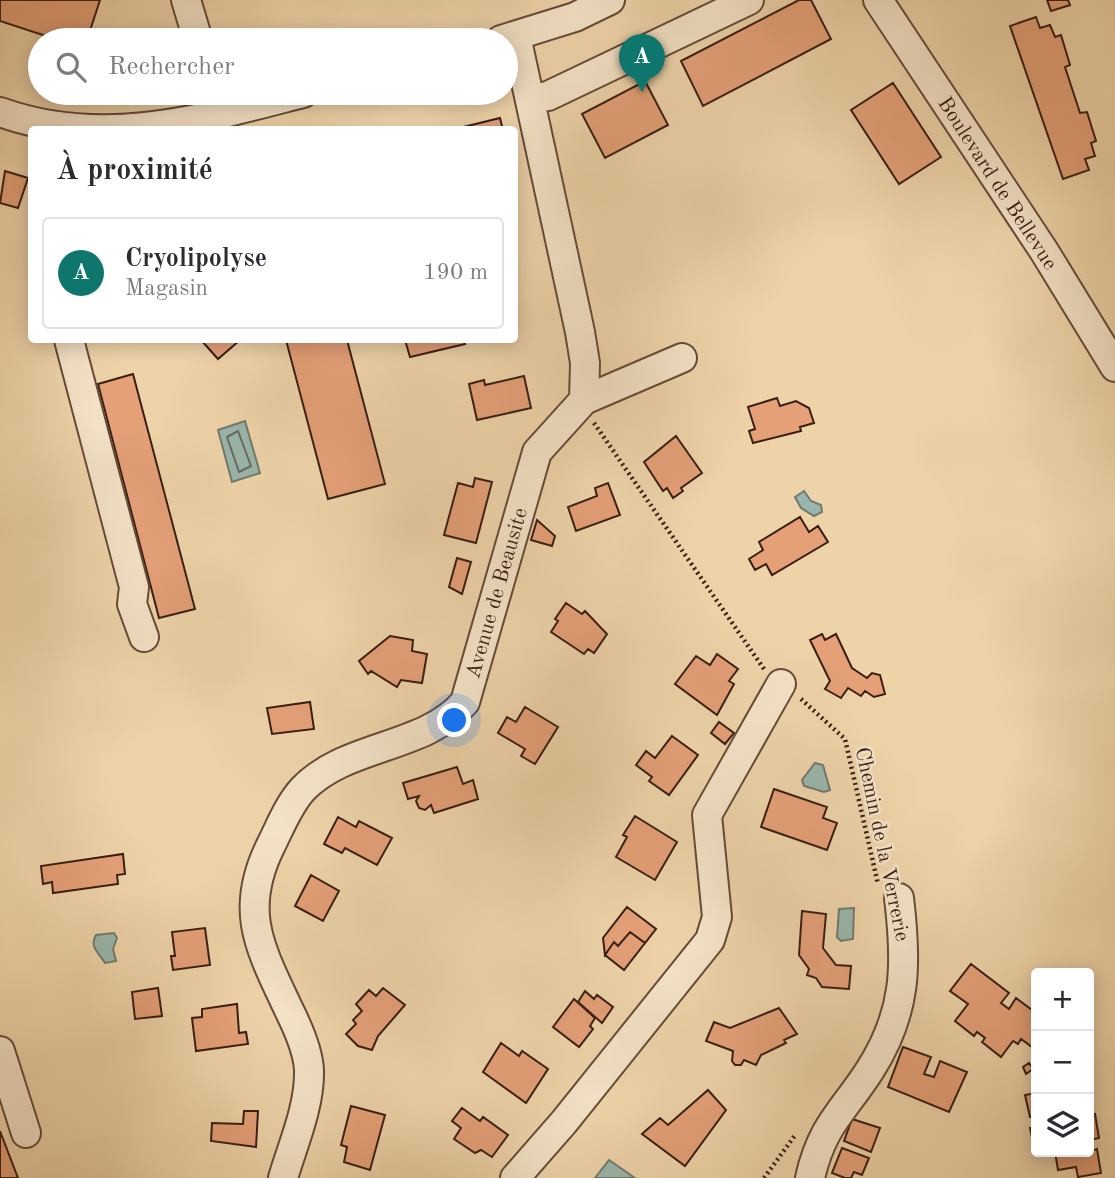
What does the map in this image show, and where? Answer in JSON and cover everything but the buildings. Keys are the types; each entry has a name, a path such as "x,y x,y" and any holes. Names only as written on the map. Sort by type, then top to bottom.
{"street":[{"path":"186,0 194,28"},
{"path":"518,35 575,17 610,0"},
{"path":"531,99 548,96 749,0"},
{"name":"Boulevard de Bellevue","path":"878,0 1044,251 1115,367"},
{"path":"518,63 531,99 581,342 584,400 682,358"},
{"path":"167,126 192,126 259,105"},
{"path":"0,112 54,126"},
{"path":"70,343 134,587 132,604 144,637"},
{"name":"Avenue de Beausite","path":"283,1178 305,1106 309,1069 300,1031 262,952 252,909 262,863 303,789 359,757 450,719 465,702 502,563 537,452 584,400"},
{"path":"515,1178 564,1122 710,940 717,917 707,815 781,684"},
{"path":"810,1178 817,1147 869,1071 898,1011 903,987 904,942 889,893"},
{"path":"0,1051 26,1133"}],"path":[{"name":"Chemin de la Verrerie","path":"584,400 603,437 766,671 822,715 845,739 889,893"},
{"path":"764,1178 803,1125"}],"water":[{"path":"245,421 260,473 232,482 218,430"},
{"path":"804,491 811,501 821,505 822,512 814,516 801,508 795,497"},
{"path":"815,763 823,765 830,790 824,792 804,786 802,780"},
{"path":"854,908 853,939 841,941 837,937 839,909"},
{"path":"114,933 117,938 113,949 116,961 105,963 96,950 94,939 96,935"},
{"path":"609,1160 635,1178 595,1178"}],"place":[{"name":"Cryolipolyse","path":"642,92"}]}
